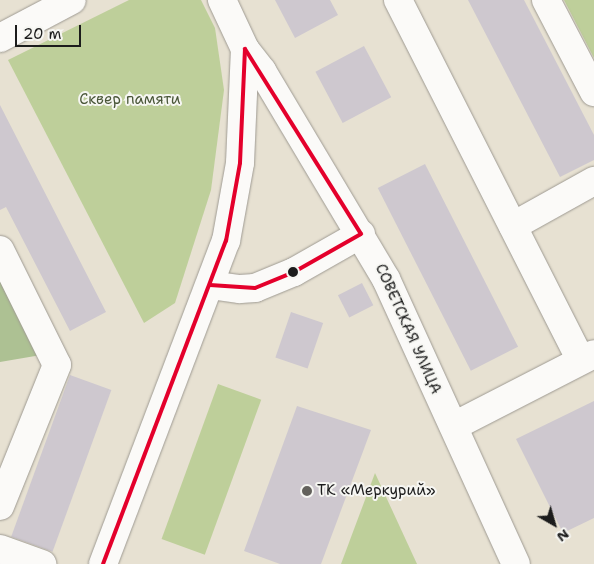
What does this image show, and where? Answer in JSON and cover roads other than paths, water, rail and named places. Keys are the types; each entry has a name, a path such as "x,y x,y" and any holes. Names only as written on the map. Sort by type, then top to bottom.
{"street":[{"path":"0,38 72,0"},
{"name":"СОВЕТСКАЯ УЛИЦА","path":"222,0 245,49 361,234 397,300 516,564"},
{"path":"398,0 513,226 588,357 454,426"},
{"path":"546,0 594,92"},
{"path":"104,564 226,241 240,163 245,49"},
{"path":"513,226 594,181"},
{"path":"210,284 240,289 255,288 294,272 361,234"},
{"path":"0,250 57,365 0,506"},
{"path":"0,550 42,564"}],"place":[{"name":"ТК «Меркурий»","path":"307,491"}],"park label":[{"name":"Сквер памяти","path":"130,100"}]}
